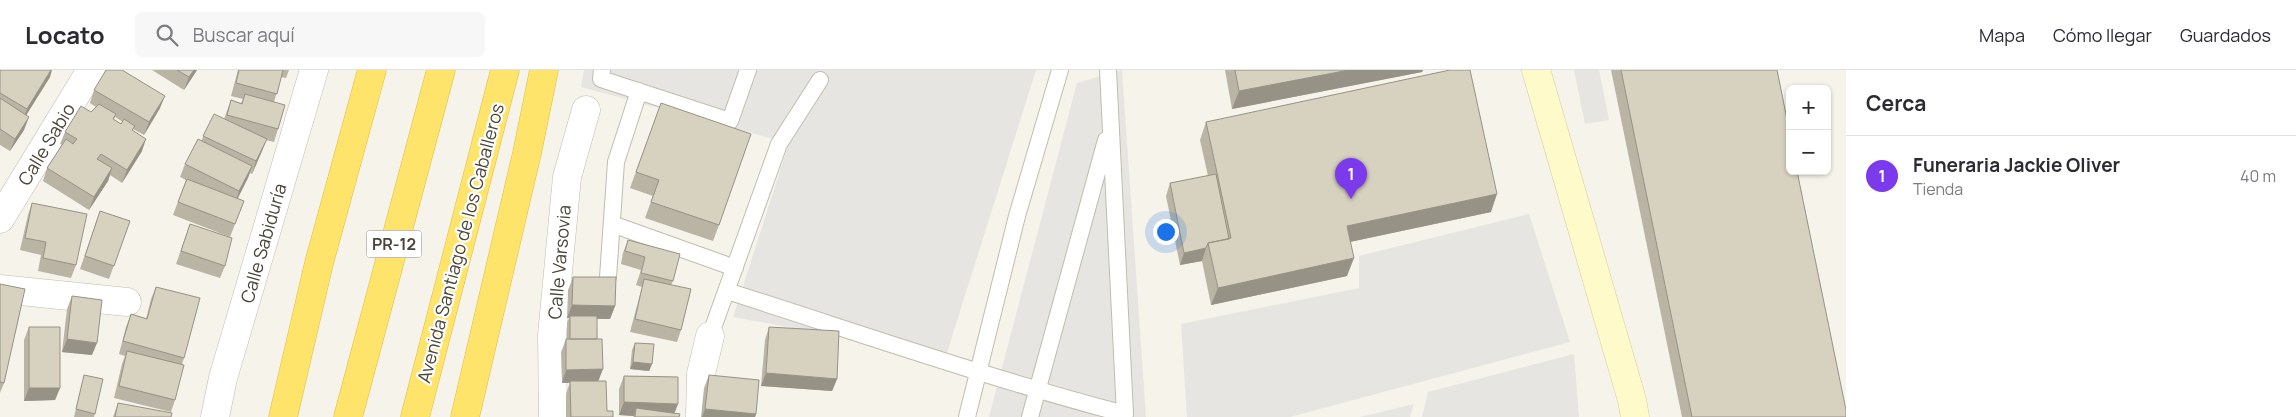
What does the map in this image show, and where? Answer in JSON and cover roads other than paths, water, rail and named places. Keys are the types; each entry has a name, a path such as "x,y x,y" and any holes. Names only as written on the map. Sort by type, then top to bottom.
{"highway":[{"path":"283,417 320,263 372,70"},
{"name":"PR-12","path":"348,417 441,70"},
{"name":"Avenida Santiago de los Caballeros","path":"415,417 505,70"},
{"path":"466,417 527,153 544,70"}],"street":[{"name":"Calle Sabio","path":"0,219 91,70"},
{"name":"Calle Sabiduría","path":"215,417 223,378 314,70"},
{"path":"1536,70 1632,400 1635,417"},
{"name":"Calle Varsovia","path":"553,417 552,335 567,177 586,110"},
{"path":"0,289 127,302"},
{"path":"700,417 701,374 710,336"}],"lane":[{"path":"602,70 601,79 730,120 748,70"},
{"path":"966,417 1017,216 1060,70"},
{"path":"726,291 977,370 1036,391 1125,414 1108,70"},
{"path":"710,336 779,144 820,80"},
{"path":"608,276 616,162 639,91"},
{"path":"1030,417 1110,126"},
{"path":"612,224 735,268"}],"place":[{"name":"Funeraria Jackie Oliver","path":"1351,199"}]}
